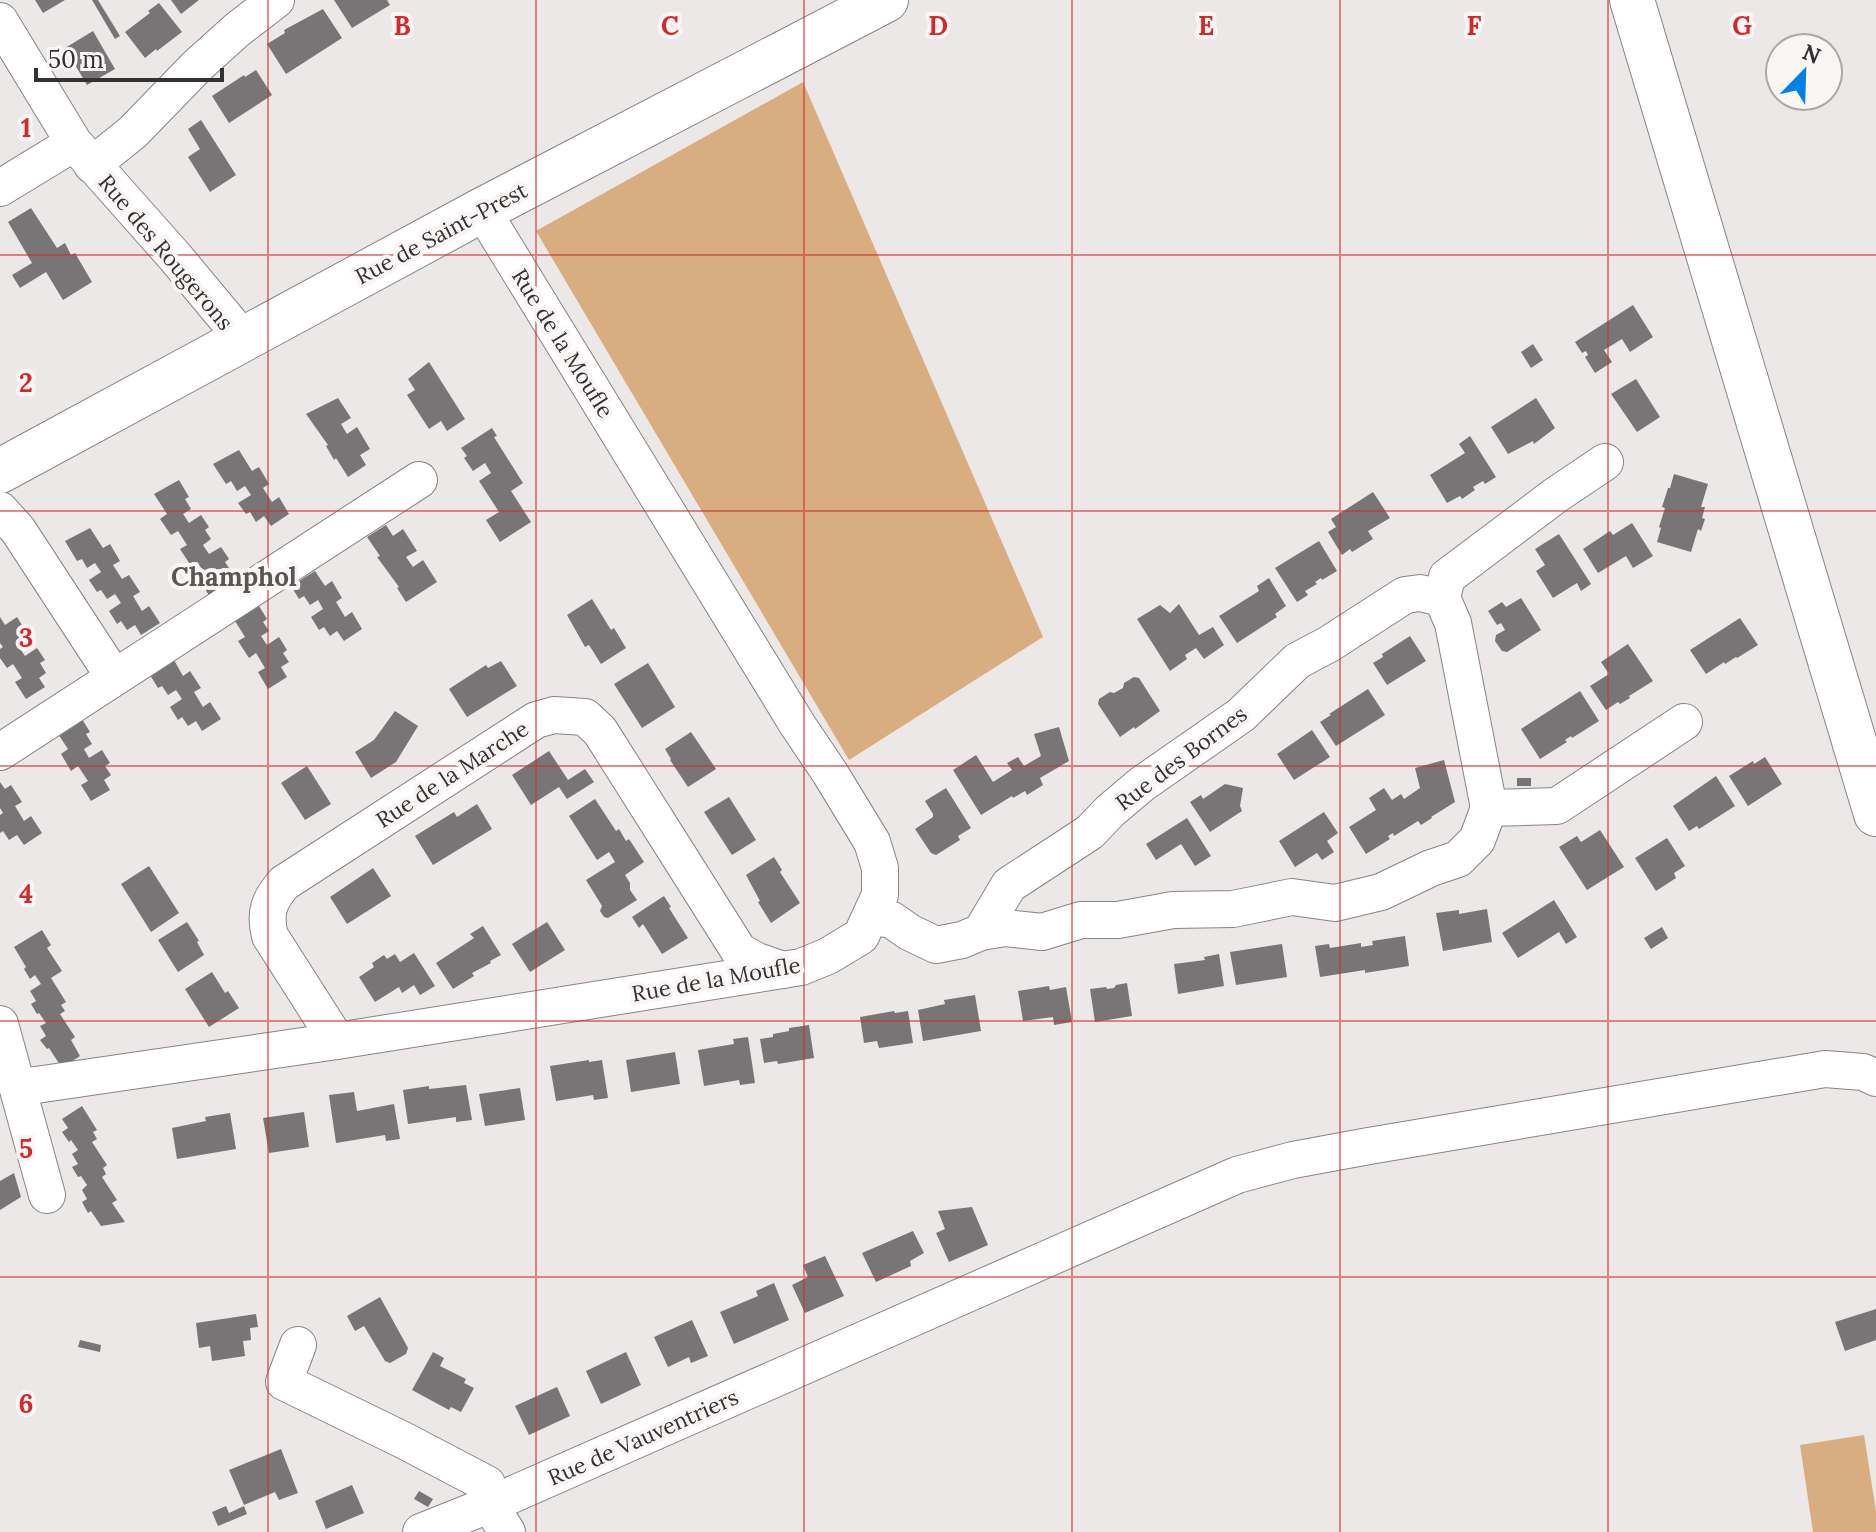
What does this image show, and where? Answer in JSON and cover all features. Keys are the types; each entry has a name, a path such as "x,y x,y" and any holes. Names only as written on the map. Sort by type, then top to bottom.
{"main road":[{"name":"Rue de Saint-Prest","path":"0,471 482,210 886,0"},
{"path":"1632,0 1876,814"}],"street":[{"name":"Rue des Rougerons","path":"83,154 133,132 197,66 276,0"},
{"name":"Rue des Rougerons","path":"0,21 83,154 176,258 230,323 239,341"},
{"path":"0,188 83,154"},
{"name":"Rue de la Moufle","path":"17,1086 337,1041 801,967 828,956 861,936 880,895 880,868 872,842 482,210"},
{"path":"871,916 892,920 936,945 1005,928 1042,932 1081,920 1118,920 1173,910 1233,909 1292,897 1335,903 1381,892 1458,859 1477,840 1489,808 1453,623 1442,598 1447,577 1605,462"},
{"path":"0,752 419,480"},
{"path":"0,510 18,530 106,682"},
{"path":"0,537 106,682"},
{"name":"Rue des Bornes","path":"981,932 1009,885 1090,832 1142,784 1241,715 1297,661 1405,595 1420,593 1442,598"},
{"name":"Rue de la Marche","path":"337,1041 270,936 266,921 275,893 284,883 536,720 554,715 585,717 600,731 739,951 783,970"},
{"path":"1489,808 1557,806 1684,722"},
{"path":"0,1024 47,1195"},
{"name":"Rue de Vauventriers","path":"421,1532 499,1518 1058,1255 1237,1175 1293,1160 1369,1146 1825,1069 1863,1072 1876,1078"},
{"path":"298,1345 284,1382 487,1484 499,1518"}],"shaded area":[{"path":"803,82 1043,637 849,760 536,231"},
{"path":"1864,1435 1876,1511 1876,1532 1813,1532 1800,1445"}],"building":[{"path":"35,0 65,0 43,13"},
{"path":"92,0 98,0 120,36 115,39"},
{"path":"171,0 199,0 181,14"},
{"path":"334,0 387,0 390,5 352,28"},
{"path":"159,3 182,32 145,58 125,32"},
{"path":"323,9 342,38 286,74 267,44 285,33 284,30"},
{"path":"93,31 115,69 87,85 65,48"},
{"path":"256,70 272,95 229,123 212,96"},
{"path":"201,120 236,175 210,192 188,157 200,149 188,129"},
{"path":"31,208 57,248 65,243 71,255 75,253 92,282 63,300 46,272 20,288 12,275 32,263 8,222"},
{"path":"1633,305 1653,337 1630,352 1622,339 1604,350 1612,362 1595,373 1585,357 1588,355 1586,351 1582,353 1575,342"},
{"path":"1533,344 1543,360 1531,368 1521,352"},
{"path":"429,362 465,419 447,431 441,421 429,429 407,395 415,390 408,379"},
{"path":"1636,379 1660,417 1637,432 1611,394"},
{"path":"338,398 351,418 341,424 347,434 357,427 370,449 360,455 366,465 348,477 306,414"},
{"path":"1536,398 1555,428 1534,444 1533,441 1508,454 1491,427"},
{"path":"492,428 497,436 494,437 523,483 511,491 531,522 500,542 486,520 499,512 479,481 491,473 485,463 473,471 461,448"},
{"path":"1470,436 1496,477 1473,487 1475,490 1462,499 1460,496 1447,503 1430,475 1465,453 1459,444"},
{"path":"239,450 252,471 259,467 269,484 263,488 272,502 279,497 289,514 271,526 264,516 256,522 250,512 246,514 238,503 251,495 245,486 237,491 231,481 226,484 213,464"},
{"path":"1674,474 1708,484 1701,507 1705,507 1702,518 1705,519 1701,531 1698,529 1691,552 1657,542 1665,508 1662,507"},
{"path":"179,480 189,497 185,499 191,509 183,514 189,523 201,515 209,527 205,530 211,539 203,545 209,554 221,547 229,559 225,562 231,571 223,576 229,586 210,597 200,581 207,576 197,562 191,566 180,549 187,545 178,531 171,535 160,519 167,514 154,494"},
{"path":"1373,492 1390,518 1368,531 1373,539 1342,555 1328,532 1336,527 1331,519"},
{"path":"1632,523 1653,556 1633,568 1626,556 1598,573 1583,549 1610,531 1613,535"},
{"path":"386,525 393,536 403,529 417,551 406,557 413,567 423,560 437,582 406,602 367,537"},
{"path":"90,528 103,548 110,544 120,561 113,565 122,579 129,575 140,592 133,596 142,611 149,606 160,623 141,635 135,625 127,630 121,621 117,624 109,611 121,603 115,594 107,599 101,590 97,592 89,580 101,572 95,563 87,568 82,559 77,561 65,541"},
{"path":"1559,534 1591,584 1581,591 1577,583 1553,598 1536,571 1545,565 1535,549"},
{"path":"1319,541 1337,571 1315,582 1317,584 1305,591 1308,595 1297,602 1275,568"},
{"path":"315,571 325,586 332,581 342,598 336,602 345,617 352,612 362,629 344,641 337,631 330,636 324,627 319,630 311,617 323,609 318,600 310,605 304,596 299,599 291,586"},
{"path":"1269,578 1286,606 1275,614 1277,617 1237,643 1219,616 1259,591 1257,586"},
{"path":"1521,598 1541,630 1507,652 1502,651 1495,641 1496,635 1505,630 1501,623 1497,625 1488,611 1502,602 1506,607"},
{"path":"592,599 626,648 601,664 589,645 585,647 567,615"},
{"path":"1179,604 1199,635 1213,627 1224,645 1204,659 1196,648 1170,671 1137,619 1160,605 1170,613"},
{"path":"259,606 267,619 263,622 269,631 261,636 267,645 279,637 287,650 283,653 289,662 281,667 287,677 268,689 258,672 265,668 256,653 249,658 238,641 245,637 235,621"},
{"path":"0,617 5,625 17,617 25,630 21,633 27,642 19,647 25,656 37,648 45,660 40,663 46,673 39,678 45,687 26,699 15,682 22,678 13,664 7,668 0,658 3,647 0,643"},
{"path":"1740,618 1758,645 1706,674 1690,650"},
{"path":"1410,636 1426,661 1387,685 1373,663"},
{"path":"1628,644 1653,681 1606,710 1590,686 1609,674 1601,662"},
{"path":"174,660 183,676 190,671 201,688 194,692 203,707 210,702 221,719 202,731 196,721 188,726 182,717 178,720 170,707 182,699 176,690 168,695 162,686 158,688 150,675"},
{"path":"501,661 517,686 467,717 449,689 486,665 488,668"},
{"path":"648,663 675,707 642,728 614,684"},
{"path":"1134,677 1139,678 1160,711 1120,737 1098,704 1099,699 1123,688 1124,683"},
{"path":"1368,689 1385,715 1336,746 1320,722"},
{"path":"1580,691 1599,721 1571,736 1565,740 1567,742 1540,759 1521,729"},
{"path":"395,711 418,726 396,762 371,778 355,752 374,740"},
{"path":"82,719 90,732 86,734 92,744 84,749 89,758 102,750 110,763 105,766 111,775 104,780 110,790 91,801 81,785 88,781 78,766 71,771 61,754 68,749 58,734"},
{"path":"1059,727 1069,761 1040,778 1043,785 1027,795 1025,791 1012,796 981,815 953,770 976,755 993,782 1012,770 1007,763 1018,757 1024,766 1041,756 1034,734"},
{"path":"1312,730 1330,757 1294,780 1277,754"},
{"path":"691,732 716,769 688,787 665,749"},
{"path":"549,751 568,780 585,769 594,782 567,799 559,787 531,805 512,775"},
{"path":"1765,757 1782,784 1748,806 1729,776"},
{"path":"1444,760 1455,802 1421,825 1418,821 1394,836 1393,833 1388,836 1390,839 1366,854 1349,827 1376,810 1369,798 1384,788 1392,800 1401,794 1404,799 1420,788 1415,768"},
{"path":"307,766 331,804 305,820 281,783"},
{"path":"1716,776 1735,806 1699,829 1697,826 1689,831 1673,806"},
{"path":"1517,778 1531,778 1531,786 1517,786"},
{"path":"0,782 5,789 11,785 22,802 15,806 24,821 31,816 42,833 24,845 17,835 9,840 3,831 0,833 0,815 3,813 0,808"},
{"path":"1225,784 1243,788 1242,811 1210,832 1190,802 1201,795 1203,799"},
{"path":"946,788 971,828 958,836 960,840 936,855 931,853 915,829 933,817 925,801"},
{"path":"729,797 756,840 732,855 704,812"},
{"path":"595,799 616,831 619,829 626,841 629,839 644,862 625,875 637,900 608,918 600,911 602,906 586,880 615,862 609,852 597,860 569,816"},
{"path":"477,804 492,829 433,865 415,836 454,812 457,817"},
{"path":"1324,812 1338,833 1327,841 1334,852 1322,860 1317,853 1295,867 1279,841"},
{"path":"1187,818 1211,856 1195,866 1181,844 1156,860 1146,844"},
{"path":"1600,830 1624,867 1587,890 1559,847 1577,836 1581,842"},
{"path":"1667,838 1685,866 1674,873 1676,878 1656,891 1635,858"},
{"path":"774,857 800,903 771,923 746,875"},
{"path":"149,866 179,913 151,932 121,884"},
{"path":"373,868 391,896 347,924 330,897"},
{"path":"664,896 688,938 662,954 643,924 639,928 632,917"},
{"path":"1554,900 1577,937 1566,944 1559,932 1518,958 1502,933"},
{"path":"1487,909 1492,942 1443,951 1436,913 1459,910 1459,914"},
{"path":"187,922 204,955 178,972 158,940"},
{"path":"547,922 565,950 530,972 512,944"},
{"path":"483,926 501,955 453,989 436,963 474,938 470,934"},
{"path":"1662,927 1668,938 1651,949 1644,938"},
{"path":"42,930 51,945 47,948 62,971 51,978 66,1002 61,1005 65,1011 60,1014 75,1037 71,1040 80,1056 62,1068 40,1040 46,1036 40,1026 46,1023 31,1004 36,1001 30,991 41,984 35,975 30,979 14,947"},
{"path":"1405,936 1409,966 1320,977 1315,946 1329,944 1330,948 1361,943 1361,947 1373,945 1372,941"},
{"path":"1282,944 1287,977 1236,985 1230,952"},
{"path":"414,953 435,986 420,995 414,985 402,993 399,987 375,1002 359,977 374,967 372,963 384,955 387,959 395,954 400,962"},
{"path":"1219,954 1224,986 1178,994 1174,964 1205,960 1204,957"},
{"path":"212,972 239,1008 209,1027 185,989"},
{"path":"1127,983 1132,1016 1095,1022 1090,989 1114,988"},
{"path":"1049,986 1050,990 1066,987 1072,1022 1054,1025 1053,1017 1023,1021 1018,991"},
{"path":"975,995 981,1031 923,1041 918,1010 945,1004 944,1000"},
{"path":"908,1011 913,1043 879,1048 877,1041 864,1043 860,1017"},
{"path":"809,1025 814,1058 764,1063 760,1039 789,1031 789,1028"},
{"path":"748,1037 755,1083 740,1085 739,1080 704,1086 698,1050 734,1044 733,1039"},
{"path":"675,1052 680,1084 631,1092 626,1060"},
{"path":"602,1060 608,1098 594,1100 593,1095 556,1101 550,1066"},
{"path":"466,1085 472,1120 456,1122 456,1117 408,1124 403,1090"},
{"path":"520,1088 525,1120 485,1126 479,1094"},
{"path":"354,1092 357,1111 394,1104 400,1139 386,1141 385,1135 336,1143 329,1095"},
{"path":"82,1106 97,1130 93,1132 97,1139 92,1142 107,1165 103,1168 106,1174 102,1177 117,1200 112,1203 125,1222 101,1226 82,1202 87,1199 82,1190 87,1185 72,1167 78,1164 72,1154 78,1150 62,1132 68,1128 62,1119"},
{"path":"304,1112 309,1147 269,1153 263,1118"},
{"path":"230,1113 236,1149 177,1159 172,1128"},
{"path":"14,1173 21,1197 0,1210 0,1181"},
{"path":"972,1207 988,1245 949,1262 936,1233 945,1229 938,1211"},
{"path":"913,1231 924,1253 910,1261 911,1266 876,1282 862,1253"},
{"path":"825,1256 844,1296 805,1313 792,1285 808,1277 803,1265"},
{"path":"774,1283 789,1320 734,1344 720,1312 758,1296 756,1291"},
{"path":"380,1297 408,1348 406,1354 390,1363 385,1361 364,1326 355,1331 347,1316"},
{"path":"1876,1309 1876,1340 1845,1351 1835,1322"},
{"path":"256,1314 258,1327 250,1328 251,1340 243,1341 245,1356 212,1361 210,1346 199,1348 196,1323"},
{"path":"692,1320 708,1356 691,1363 689,1357 668,1367 654,1337"},
{"path":"80,1340 101,1345 100,1352 78,1347"},
{"path":"433,1352 444,1358 440,1366 466,1379 464,1383 474,1388 461,1412 451,1407 449,1410 412,1390"},
{"path":"626,1352 641,1385 601,1404 586,1371"},
{"path":"557,1387 570,1416 529,1435 515,1406"},
{"path":"281,1449 298,1493 279,1500 275,1492 244,1505 229,1470"},
{"path":"352,1485 364,1513 326,1529 315,1501"},
{"path":"419,1491 433,1499 428,1507 414,1499"},
{"path":"226,1506 229,1513 244,1506 247,1514 218,1526 212,1512"}],"district":[{"name":"Champhol","path":"234,576"}]}
